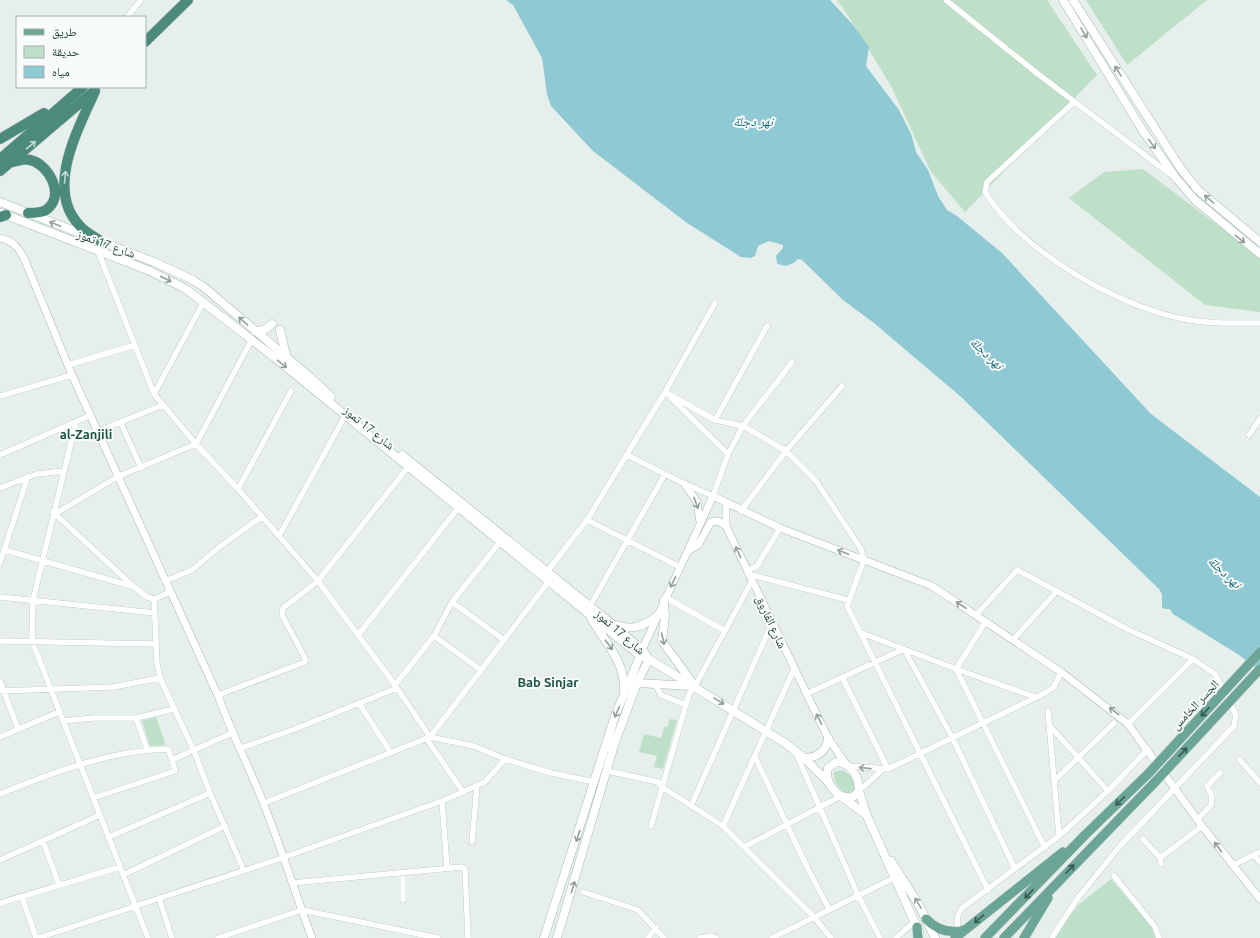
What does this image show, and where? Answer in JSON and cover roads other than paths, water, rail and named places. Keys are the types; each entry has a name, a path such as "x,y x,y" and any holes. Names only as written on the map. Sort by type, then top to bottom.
{"highway":[{"path":"146,32 180,0"},
{"path":"146,41 188,0"},
{"path":"0,159 81,88"},
{"path":"0,170 97,89"},
{"path":"97,89 73,139 64,177 68,206 73,216 79,225 100,247"},
{"path":"0,139 66,100"},
{"path":"10,163 21,160 30,160 45,168 52,179 54,198 51,206 46,210 28,213"}],"main road":[{"path":"1063,0 1123,97 1176,178 1195,200 1260,254"},
{"path":"1073,0 1167,148 1198,190 1260,242"},
{"path":"1123,97 1132,93"},
{"name":"شارع 17 تموز","path":"0,202 28,213 100,247 186,290 252,339 549,581 611,623 641,653"},
{"name":"شارع 17 تموز","path":"2,215 100,247 154,262 193,280 205,288 335,401 547,572 641,653 733,710"},
{"path":"150,271 154,262"},
{"path":"255,331 264,330 272,324"},
{"path":"280,330 282,344 287,358"},
{"path":"665,599 665,616 662,637 663,644 682,666 695,686"},
{"path":"589,609 618,659 624,682 623,699"},
{"path":"611,623 621,627 632,628 647,623 657,616"},
{"name":"الجسر الخامس","path":"1086,834 1148,774 1260,652"},
{"path":"544,938 615,716 641,653"},
{"path":"557,938 608,771 615,742 637,683 649,659"},
{"name":"الجسر الخامس","path":"1055,886 1156,781 1260,669"},
{"path":"637,683 695,686"},
{"name":"شارع الفاروق","path":"733,710 795,750 842,796 867,816"},
{"path":"804,758 812,757 822,752 826,746 828,738"},
{"path":"829,783 827,773 829,766 836,762 847,765"},
{"name":"شارع الفاروق","path":"847,765 857,780 867,816 922,938"},
{"path":"842,796 853,797 859,791"},
{"path":"926,919 934,926 944,930 961,933 1028,878 1086,834"},
{"path":"985,938 1086,834"},
{"name":"شارع الفاروق","path":"881,846 907,886 935,938"},
{"path":"1004,938 1055,886"},
{"path":"1024,938 1055,886"},
{"path":"555,903 567,907"},
{"path":"916,924 918,938"}],"street":[{"path":"127,16 141,0"},
{"path":"946,0 1074,102 1176,178"},
{"path":"1074,102 987,182 985,192 994,206 1018,231 1058,263 1094,285 1149,310 1185,319 1260,323"},
{"path":"0,238 9,240 19,247 72,375 219,698 232,733 241,748 264,803 282,858 312,938"},
{"path":"100,247 154,394 196,444 238,489 318,581 359,634 396,686 463,792"},
{"path":"154,394 203,303"},
{"path":"547,572 587,520 665,392 715,303"},
{"path":"715,420 767,326"},
{"path":"53,511 58,512 119,476 196,444 252,339"},
{"path":"68,365 135,345"},
{"path":"641,653 713,496 728,454 743,426 792,362"},
{"path":"0,396 72,375"},
{"path":"741,511 786,451 842,386"},
{"path":"238,489 291,391"},
{"path":"665,392 715,420 743,426 786,451 816,481 861,549 864,560 847,606 988,890"},
{"path":"665,392 728,454"},
{"path":"98,431 163,405"},
{"path":"0,455 91,415"},
{"path":"279,536 345,416"},
{"path":"1249,435 1260,420"},
{"path":"76,422 53,511 33,600 32,641 148,938"},
{"path":"121,423 141,468"},
{"path":"627,455 741,511 780,528 932,586 1061,672 1128,724 1175,786 1202,826 1260,899"},
{"path":"219,698 221,694 305,662 305,658 282,615 282,610 318,581 408,467"},
{"path":"0,488 28,476 63,471"},
{"path":"589,609 626,540 665,474"},
{"path":"0,563 28,476"},
{"path":"685,484 697,502 700,524"},
{"path":"726,503 726,526"},
{"path":"359,634 458,508"},
{"path":"53,511 133,586 147,597 154,599 170,592"},
{"path":"165,581 192,570 218,548 261,517"},
{"path":"587,520 680,567"},
{"path":"688,551 698,545 711,522 718,521 726,526"},
{"name":"شارع الفاروق","path":"726,526 828,738 847,765"},
{"path":"651,826 689,694 695,686 724,631 749,575 757,566 780,528"},
{"path":"241,748 295,729 396,686 434,636 452,602 500,542"},
{"path":"5,550 133,586"},
{"path":"976,614 1017,570 1127,629 1193,659 1215,674 1236,715 1234,726 1175,786 1119,847 1074,903 1052,938"},
{"path":"749,575 848,600"},
{"path":"264,803 428,738 549,581"},
{"path":"1013,640 1057,591"},
{"path":"0,597 155,612"},
{"path":"154,599 156,644 160,678 194,751 210,793 244,871"},
{"path":"665,599 724,631"},
{"path":"452,602 504,640"},
{"path":"956,669 986,621"},
{"path":"691,806 772,624"},
{"path":"859,632 1035,697"},
{"path":"434,636 481,670"},
{"path":"0,641 156,644"},
{"path":"806,694 843,679 874,662 904,649"},
{"path":"904,649 952,737 1015,869"},
{"path":"1128,724 1193,659"},
{"path":"723,826 765,730 794,669"},
{"path":"956,669 1045,848"},
{"path":"859,791 885,769 920,754 1054,687 1061,672"},
{"path":"2,690 112,687 160,678"},
{"path":"843,679 885,769"},
{"path":"0,681 2,690 18,729"},
{"path":"655,684 660,695 686,705"},
{"path":"359,703 391,753"},
{"path":"63,721 93,718 136,718 174,708"},
{"path":"1048,711 1059,836"},
{"path":"0,737 60,712"},
{"path":"136,718 147,749"},
{"path":"1054,781 1078,756 1114,723"},
{"path":"1049,726 1078,756 1108,791"},
{"path":"172,760 232,733"},
{"path":"428,738 474,746 505,759 551,773 595,782"},
{"path":"0,794 80,766 132,751 168,749 175,770 93,798"},
{"path":"961,933 957,922 959,912 966,905 1045,848 1059,836 1108,791 1148,749"},
{"path":"795,750 858,895 880,938"},
{"path":"754,757 829,909"},
{"path":"22,897 37,938 52,936 159,898 282,858 442,801 485,782 505,759"},
{"path":"1240,760 1260,783"},
{"path":"847,765 885,769"},
{"path":"608,771 658,782 662,787 723,826 814,916 831,938"},
{"path":"1198,819 1211,805 1212,796 1208,786 1220,773"},
{"path":"472,842 477,786"},
{"path":"109,837 210,793"},
{"path":"744,847 842,796"},
{"path":"442,801 447,868"},
{"path":"0,860 100,815"},
{"path":"124,874 225,826"},
{"path":"1143,839 1160,861 1202,826"},
{"path":"43,841 59,886"},
{"path":"1233,865 1260,852"},
{"path":"1254,855 1260,862"},
{"path":"0,903 120,866"},
{"path":"292,883 459,867 465,869 468,938"},
{"path":"403,873 403,900"},
{"path":"1114,876 1155,927 1158,938"},
{"path":"772,938 814,916 894,878"},
{"path":"583,892 638,910 664,938"},
{"path":"159,898 172,938"},
{"path":"218,938 302,910 438,938"},
{"path":"896,938 916,924"},
{"path":"648,938 656,928"},
{"path":"700,938 711,936 716,938"}],"water":[{"name":"نهر دجلة","path":"506,0 830,0 853,25 869,47 866,66 899,110 911,134 916,152 928,170 938,196 947,210 957,216 1002,253 1151,414 1260,497 1260,671 1239,655 1173,614 1170,609 1165,609 1162,607 1162,594 1159,589 960,396 874,323 843,300 802,260 798,259 785,266 777,263 776,256 783,248 783,245 769,241 758,246 755,256 751,258 741,257 687,223 593,151 551,106 547,94 542,58 513,5"}],"district":[{"name":"al-Zanjili","path":"86,434"},
{"name":"Bab Sinjar","path":"548,682"}]}
